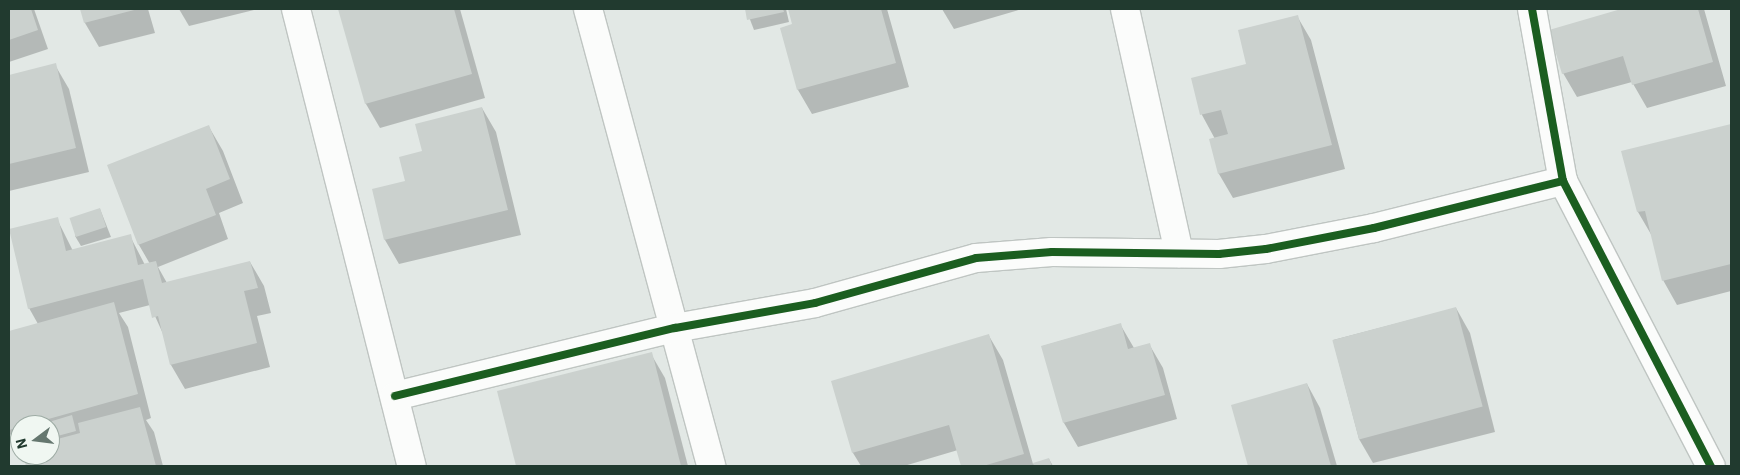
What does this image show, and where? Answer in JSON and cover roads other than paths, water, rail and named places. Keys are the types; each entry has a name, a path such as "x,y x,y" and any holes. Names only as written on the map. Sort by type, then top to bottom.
{"street":[{"path":"296,9 412,466"},
{"path":"588,9 711,466"},
{"path":"1125,9 1179,254"},
{"path":"1532,9 1563,181 1710,466"},
{"path":"395,396 675,328 815,303 976,258 1052,252 1219,254 1266,249 1374,228 1563,181"},
{"path":"1726,466 1731,464"}]}
